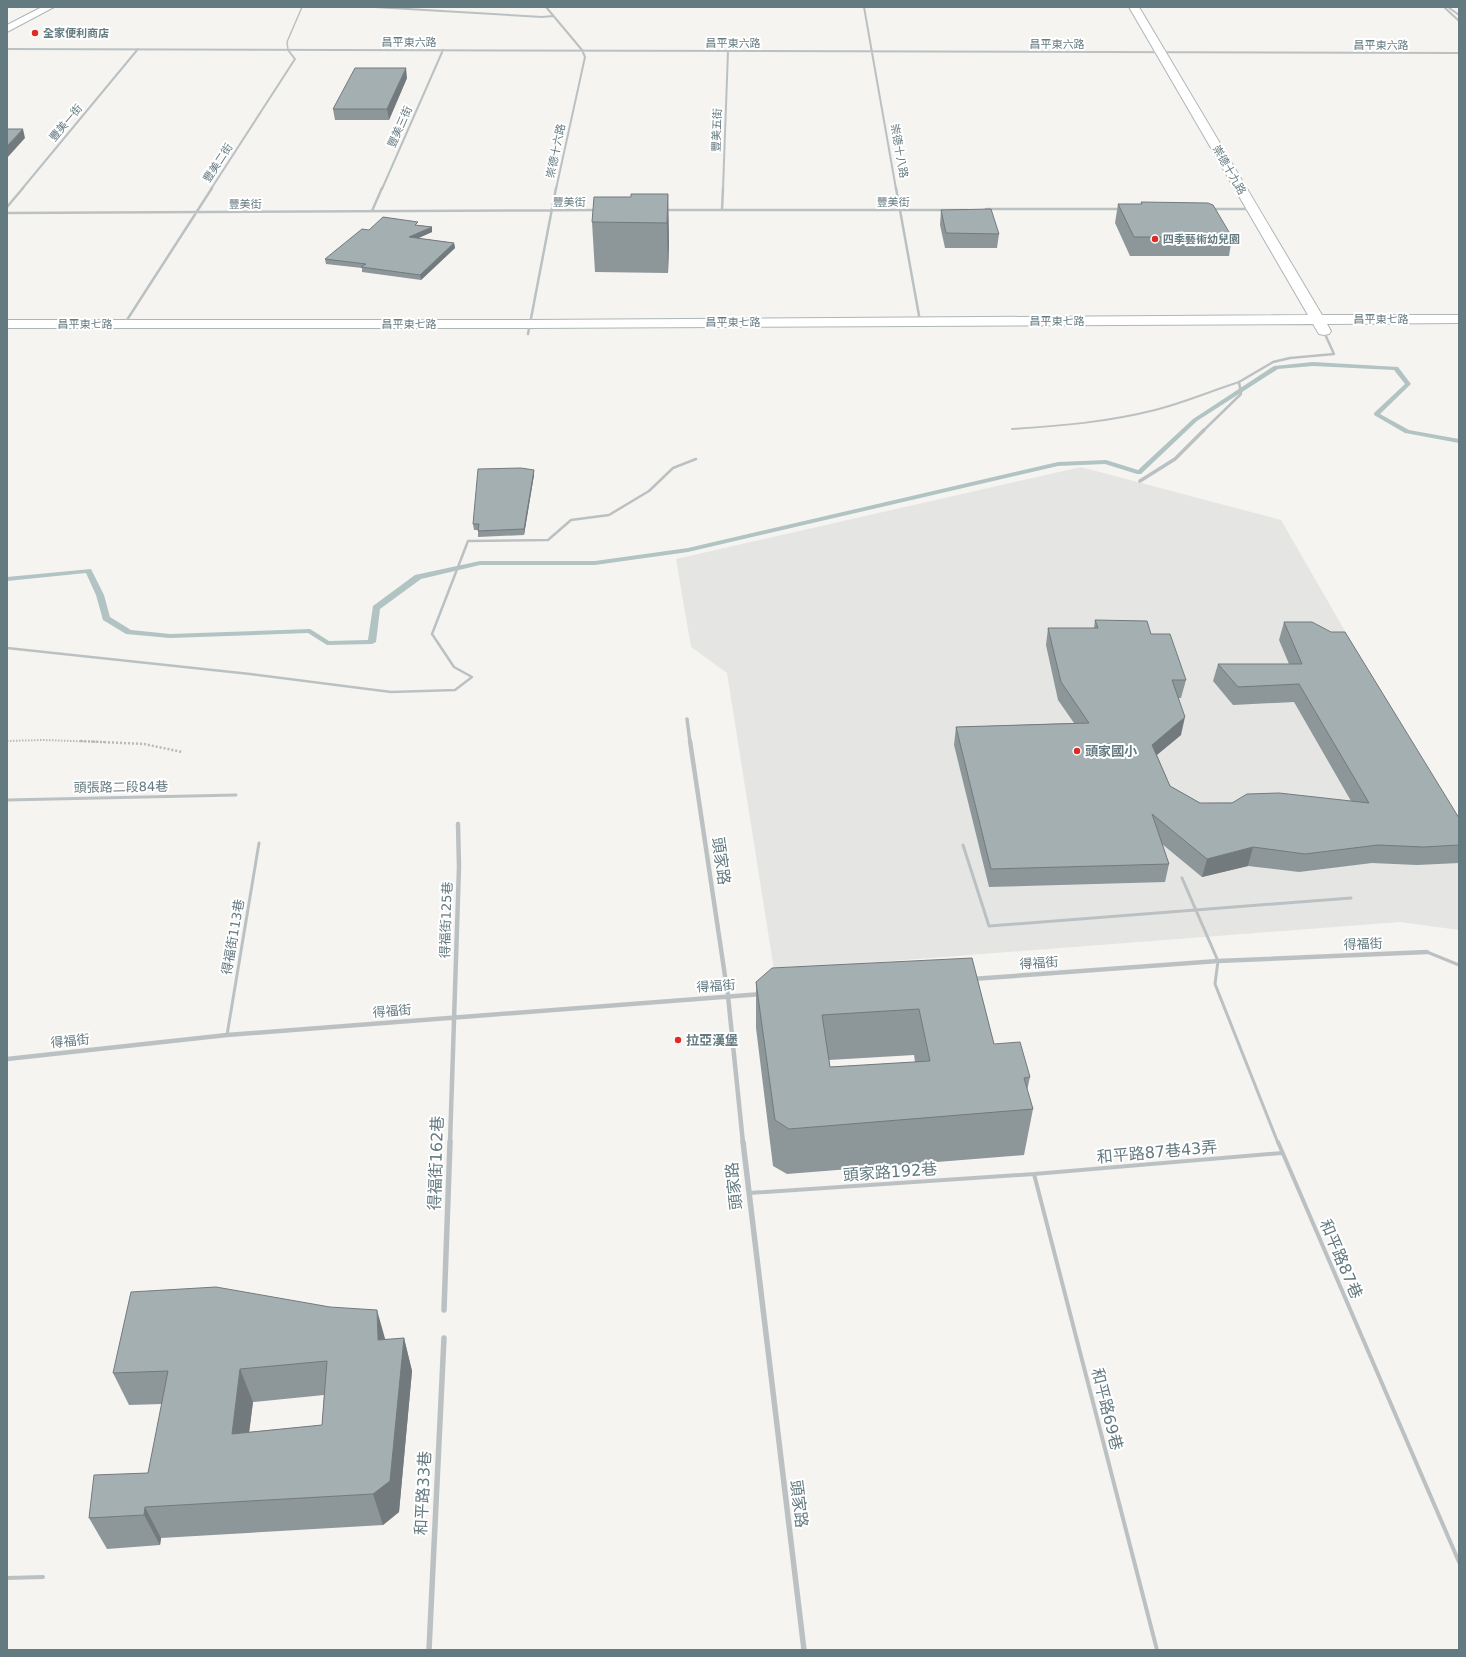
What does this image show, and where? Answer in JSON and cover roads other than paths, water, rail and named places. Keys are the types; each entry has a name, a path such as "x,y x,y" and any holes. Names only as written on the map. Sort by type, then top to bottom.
{"street":[{"path":"7,29 49,7"},
{"path":"374,7 542,17 553,16"},
{"path":"546,7 582,50"},
{"name":"崇德十八路","path":"864,7 920,321"},
{"name":"崇德十九路","path":"1134,7 1321,325"},
{"path":"1446,7 1459,15"},
{"path":"1446,7 1459,21"},
{"name":"昌平東六路","path":"7,49 1459,53"},
{"name":"豐美一街","path":"7,207 138,49"},
{"name":"豐美二街","path":"125,323 294,59 288,50"},
{"name":"豐美三街","path":"372,211 443,50"},
{"name":"崇德十六路","path":"530,329 552,210 585,57 582,50"},
{"name":"豐美五街","path":"722,210 728,51"},
{"path":"984,210 1128,209"},
{"path":"1208,209 1252,209"},
{"name":"豐美街","path":"7,214 601,210"},
{"name":"豐美街","path":"662,210 968,210"},
{"name":"昌平東七路","path":"7,335 530,329 1321,325 1459,319"},
{"name":"昌平東七路","path":"7,324 125,323 530,329 920,321 1321,325 1459,331"},
{"path":"1140,481 1175,459 1241,394 1239,382 1273,362 1290,358 1334,354 1321,325"},
{"name":"頭家路","path":"687,719 728,996 748,1194 804,1650"},
{"name":"得福街125巷","path":"454,1017 459,867 458,824"},
{"name":"得福街","path":"965,979 1218,961 1427,952"},
{"name":"得福街","path":"7,1059 227,1035 767,994"},
{"name":"得福街162巷","path":"444,1310 454,1017"},
{"name":"和平路33巷","path":"429,1650 444,1338"}],"lane":[{"name":"豐美二街","path":"288,50 287,42 302,7"},
{"path":"1012,430 1099,421 1155,410 1239,382"},
{"path":"7,648 242,673 391,692 455,690 472,677 454,667 432,634 468,541 548,540 571,520 609,515 649,491 673,468 696,459"},
{"name":"頭張路二段84巷","path":"7,800 236,795"},
{"name":"得福街113巷","path":"227,1035 259,843"},
{"path":"963,845 989,926 1352,898"},
{"path":"1182,878 1218,961"},
{"path":"1427,952 1459,965"},
{"name":"和平路87巷","path":"1218,961 1215,984 1282,1153 1459,1562"},
{"name":"和平路87巷43弄","path":"1034,1174 1282,1153"},
{"name":"頭家路192巷","path":"748,1194 1034,1174"},
{"name":"和平路69巷","path":"1034,1174 1157,1650"},
{"path":"7,1578 42,1577"}],"waterway":[{"path":"7,579 88,571 100,595 106,618 129,632 170,636 310,631 327,643 372,642 376,608 418,577 480,563 595,563 688,550 1058,464 1106,462 1139,473 1195,420 1276,367 1313,364 1396,368 1408,384 1376,414 1407,432 1459,441"}],"place":[{"name":"全家便利商店","path":"35,33"},
{"name":"四季藝術幼兒園","path":"1155,239"},
{"name":"頭家國小","path":"1077,751"},
{"name":"拉亞漢堡","path":"678,1040"}]}
